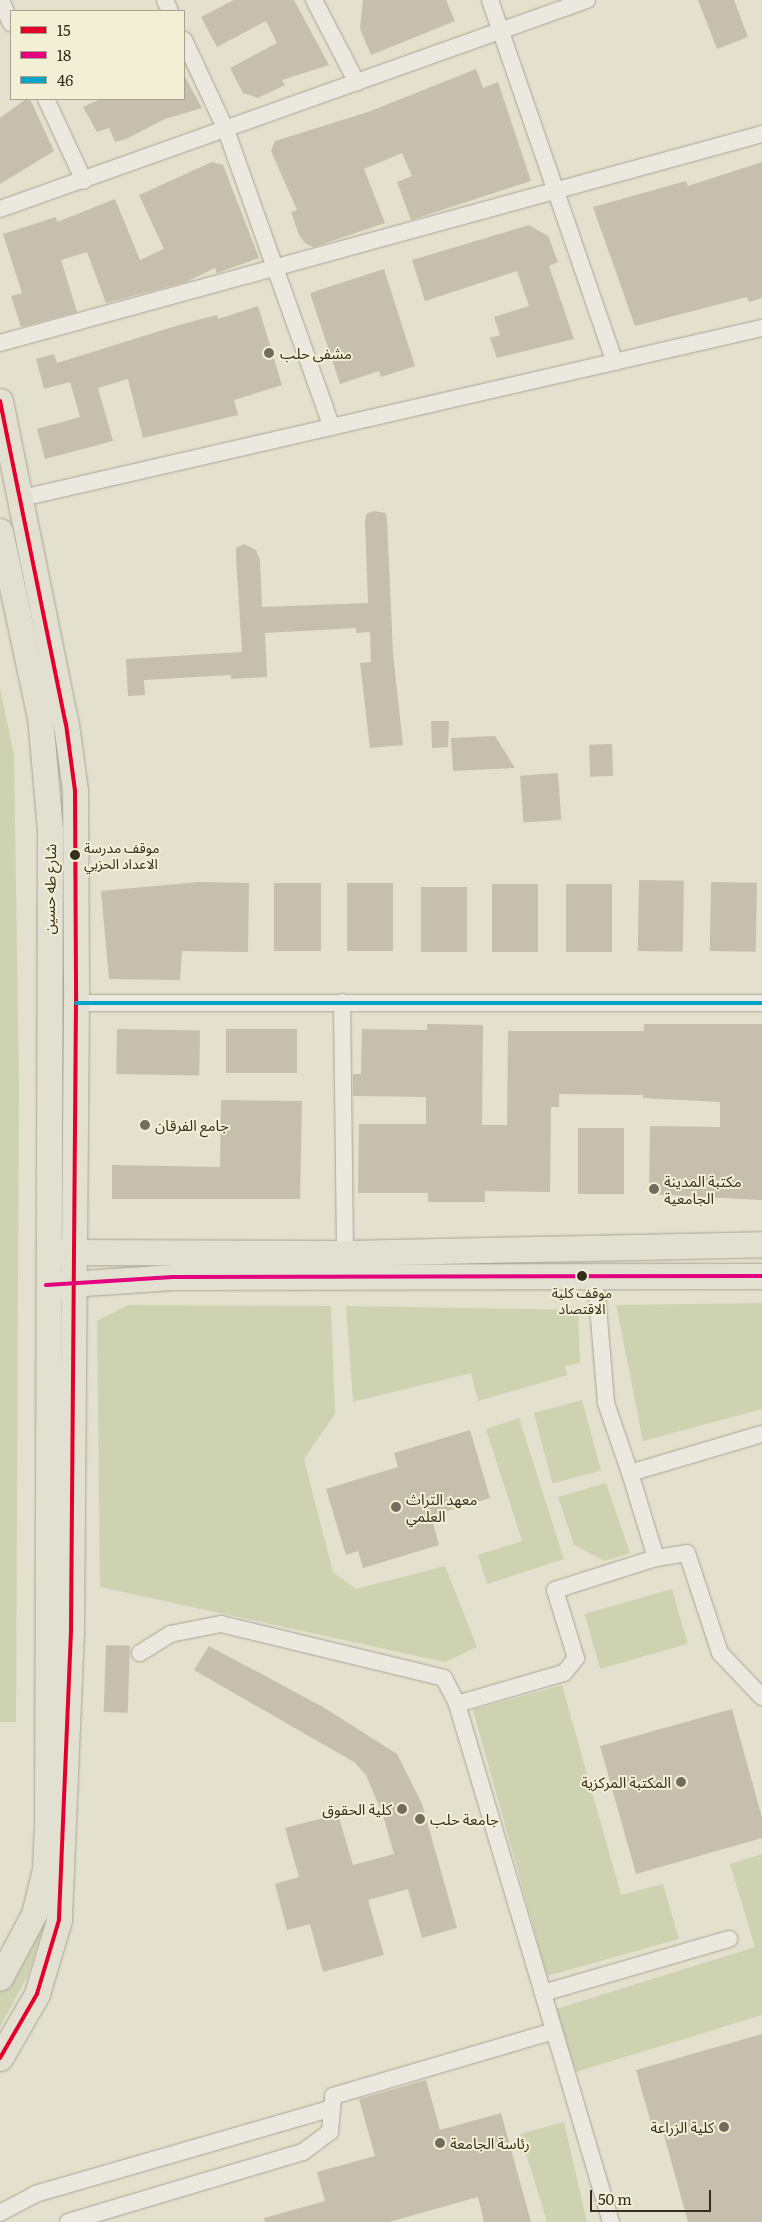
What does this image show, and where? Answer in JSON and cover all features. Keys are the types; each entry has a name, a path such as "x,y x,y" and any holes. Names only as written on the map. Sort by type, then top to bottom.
{"main road":[{"name":"شارع طه حسين","path":"0,401 22,498 66,724 75,791 76,1003 72,1252 71,1631 59,1920 37,1994 0,2058"},
{"name":"شارع طه حسين","path":"0,530 40,717 50,830 46,1253 44,1869 34,1914 0,1978"},
{"path":"46,1253 345,1253 762,1244"},
{"path":"46,1285 173,1277 762,1276"}],"street":[{"path":"1,0 10,21"},
{"path":"314,0 356,83"},
{"path":"490,0 499,32 615,362"},
{"path":"0,209 84,181 587,0"},
{"path":"185,42 226,130 332,427"},
{"path":"46,100 84,181"},
{"path":"0,343 762,134"},
{"path":"22,498 762,328"},
{"path":"342,1002 345,1253"},
{"path":"76,1003 762,1003"},
{"path":"597,1295 606,1403 656,1558"},
{"path":"630,1473 762,1434"},
{"path":"457,1704 564,1673 576,1658 555,1590 656,1558 687,1554 720,1653 762,1697"},
{"path":"140,1653 170,1634 221,1624 444,1678 457,1704 611,2222"},
{"path":"543,1993 729,1939"},
{"path":"68,2222 303,2152 330,2132 333,2096 554,2031"},
{"path":"0,2213 35,2194 332,2108"}],"green space":[{"path":"0,688 14,755 19,1085 16,1722 0,1722"},
{"path":"762,1303 762,1409 643,1441 616,1305"},
{"path":"128,1305 331,1306 335,1414 304,1459 333,1572 356,1589 445,1566 477,1647 445,1662 100,1587 97,1321"},
{"path":"346,1306 578,1310 580,1363 565,1366 567,1375 478,1401 471,1373 353,1402"},
{"path":"582,1400 601,1471 553,1483 534,1413"},
{"path":"519,1418 564,1559 487,1584 478,1555 522,1541 486,1429"},
{"path":"606,1483 630,1553 605,1561 574,1545 558,1497"},
{"path":"672,1589 688,1644 600,1669 585,1614"},
{"path":"562,1685 621,1895 663,1884 679,1939 547,1976 473,1710"},
{"path":"762,1854 762,2015 576,2072 556,2009 755,1947 730,1864"},
{"path":"47,1916 28,1975 0,2027 0,1991 30,1951"},
{"path":"564,2122 587,2222 547,2222 520,2134"}],"building":[{"path":"234,0 294,0 329,65 282,80 285,85 258,98 243,93 230,68 277,43 266,21 217,47 201,17"},
{"path":"363,0 446,0 455,21 371,55 360,29"},
{"path":"698,0 734,0 748,37 717,49"},
{"path":"476,69 483,88 498,82 531,181 411,220 397,182 412,176 402,153 364,169 385,223 314,247 306,244 299,235 291,212 297,210 271,151 275,141 368,112"},
{"path":"185,77 202,108 165,119 126,139 115,142 109,128 97,132 83,107 98,100 185,100"},
{"path":"25,100 30,100 54,151 0,184 0,118"},
{"path":"212,162 223,165 259,258 217,273 215,268 186,282 106,303 87,252 61,260 77,312 21,327 11,296 22,293 3,234 56,217 57,222 115,199 140,260 164,249 139,195"},
{"path":"762,162 762,298 749,302 747,297 635,326 593,207 686,181 688,186"},
{"path":"529,225 548,236 558,262 549,266 574,339 497,358 490,338 500,335 494,317 529,306 517,271 425,301 412,260"},
{"path":"384,269 415,366 381,377 379,371 340,384 310,293"},
{"path":"258,306 282,385 234,400 238,415 143,438 128,379 98,388 113,441 45,459 37,429 80,417 70,382 44,389 36,359 54,354 57,363 179,325 217,315 218,319"},
{"path":"374,511 386,513 387,519 393,654 403,745 370,748 360,663 371,662 370,632 356,633 356,628 265,633 267,677 231,679 231,675 144,680 145,695 128,696 126,659 242,652 236,548 244,544 256,550 260,560 262,607 368,603 365,522 366,514"},
{"path":"431,721 449,721 448,747 432,748"},
{"path":"495,736 515,768 453,771 451,738"},
{"path":"612,744 613,776 590,777 589,745"},
{"path":"558,773 561,820 523,823 520,776"},
{"path":"639,880 684,881 683,952 638,951"},
{"path":"198,882 249,883 248,952 182,951 180,980 109,979 101,891"},
{"path":"711,882 757,883 756,952 710,951"},
{"path":"274,883 321,883 321,951 274,951"},
{"path":"347,883 393,883 393,951 347,951"},
{"path":"492,884 538,884 538,952 492,952"},
{"path":"566,884 612,884 612,952 566,952"},
{"path":"421,887 467,887 467,952 421,952"},
{"path":"427,1024 483,1025 482,1125 507,1125 508,1031 644,1031 644,1024 762,1024 762,1200 649,1194 650,1126 720,1127 720,1102 643,1098 643,1095 559,1094 559,1107 551,1107 550,1192 485,1191 485,1202 428,1202 428,1193 358,1193 359,1124 426,1124 426,1097 353,1096 353,1074 361,1074 362,1029 427,1030"},
{"path":"117,1029 200,1030 199,1075 116,1074"},
{"path":"226,1029 297,1029 297,1073 226,1073"},
{"path":"221,1100 302,1101 300,1199 112,1199 112,1165 220,1167"},
{"path":"578,1128 624,1128 624,1194 578,1194"},
{"name":"معهد التراث العلمي","path":"470,1430 490,1498 431,1516 439,1545 363,1568 358,1551 346,1555 326,1489 398,1467 394,1453"},
{"path":"106,1645 130,1646 128,1713 104,1712"},
{"name":"كلية الحقوق","path":"209,1646 323,1707 397,1754 422,1804 457,1928 422,1938 408,1889 368,1900 384,1955 323,1972 310,1924 287,1930 275,1884 299,1877 285,1828 338,1814 353,1865 394,1854 383,1815 366,1775 354,1762 194,1670"},
{"name":"المكتبة المركزية","path":"732,1709 762,1818 762,1838 636,1874 600,1746"},
{"name":"كلية الزراعة","path":"762,2034 762,2222 688,2222 660,2121 651,2123 636,2070"},
{"name":"رئاسة الجامعة","path":"426,2080 440,2130 501,2113 531,2222 484,2222 478,2197 389,2222 265,2222 264,2218 325,2201 317,2172 375,2156 359,2099"}],"transit line":[{"name":"15","path":"0,401 66,724 75,791 76,1003 71,1631 59,1920 37,1994 0,2058"},
{"name":"46","path":"76,1003 762,1003"},
{"name":"18","path":"46,1285 173,1277 762,1276"}],"place":[{"name":"مشفى حلب","path":"269,353"},
{"name":"موقف مدرسة الاعداد الحزبي","path":"75,855"},
{"name":"جامع الفرقان","path":"145,1125"},
{"name":"مكتبة المدينة الجامعية","path":"654,1189"},
{"name":"موقف كلية الاقتصاد","path":"582,1276"},
{"name":"معهد التراث العلمي","path":"396,1507"},
{"name":"المكتبة المركزية","path":"681,1782"},
{"name":"كلية الحقوق","path":"402,1809"},
{"name":"جامعة حلب","path":"420,1819"},
{"name":"كلية الزراعة","path":"724,2127"},
{"name":"رئاسة الجامعة","path":"440,2143"}]}
